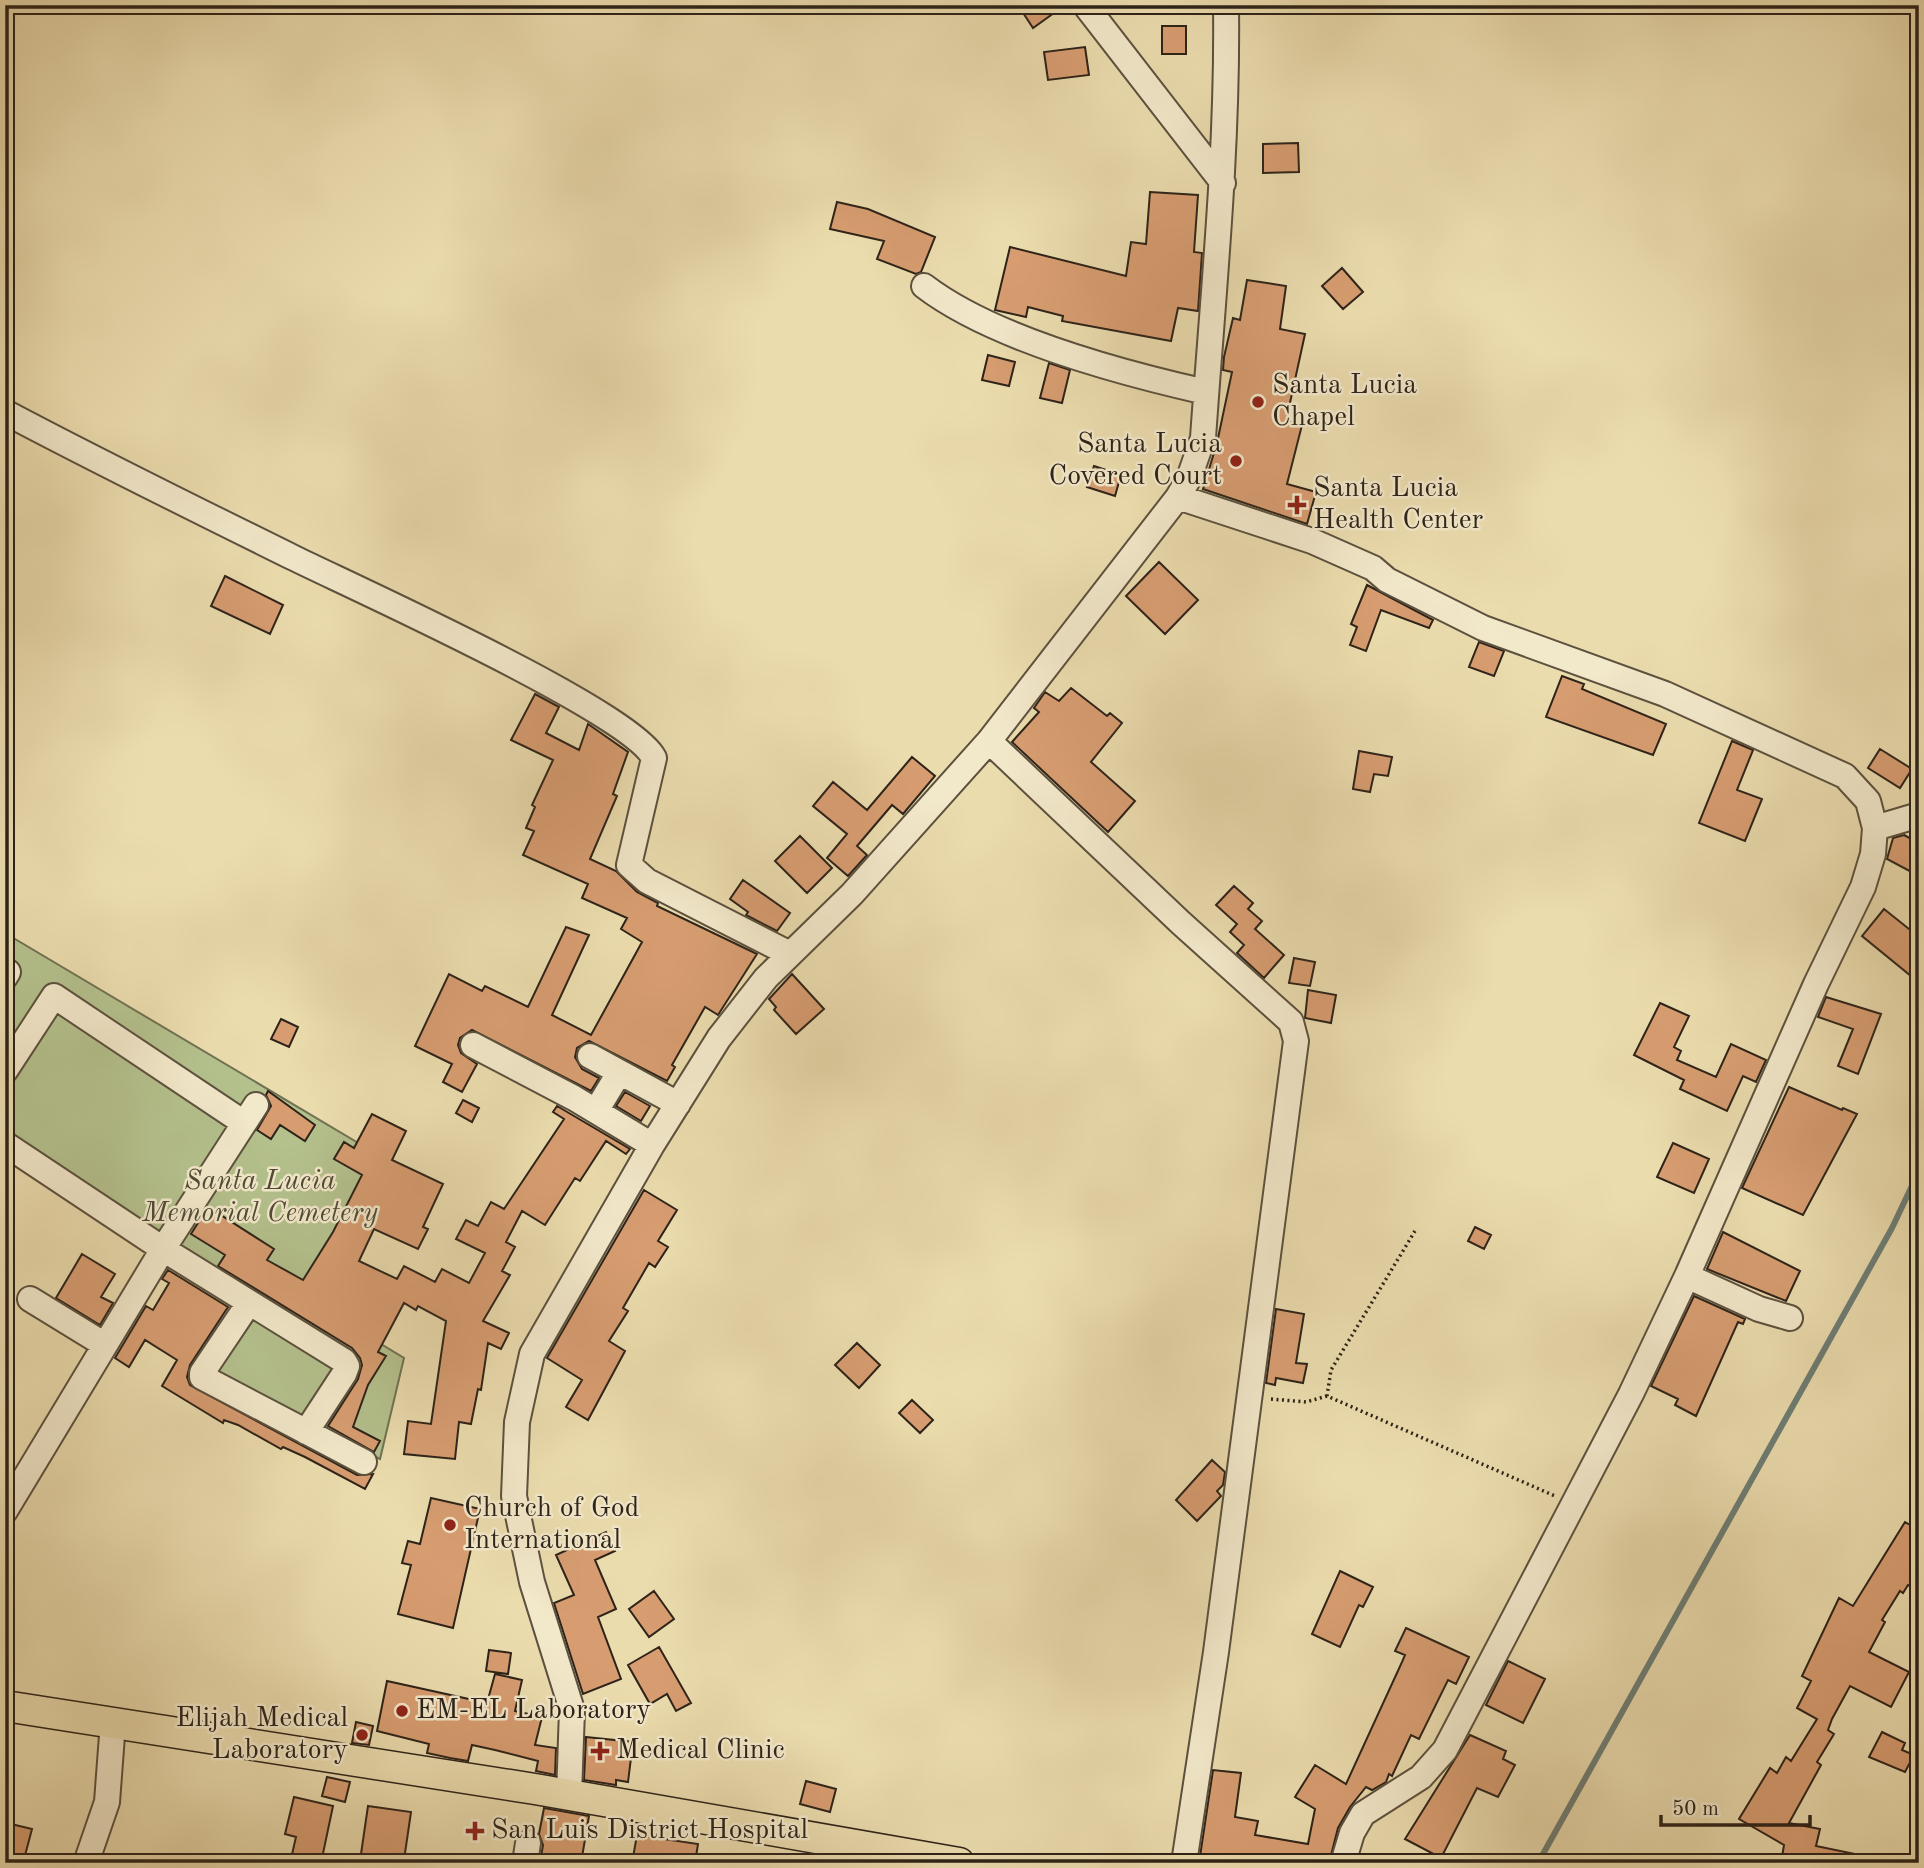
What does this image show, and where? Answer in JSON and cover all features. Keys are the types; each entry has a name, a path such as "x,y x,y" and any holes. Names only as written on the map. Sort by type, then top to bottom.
{"main road":[{"path":"5,1706 569,1796 959,1863"}],"street":[{"path":"1085,5 1223,183"},
{"path":"569,1796 572,1710 532,1582 514,1496 517,1422 531,1354 652,1145 719,1038 790,954 852,894 989,741 1178,497 1189,478 1203,438 1223,183 1227,91 1226,5"},
{"path":"924,286 964,313 1022,336 1142,377 1206,392"},
{"path":"5,412 428,623 564,693 633,735 649,748 654,758 629,853 629,865 647,881 790,954"},
{"path":"1178,497 1312,541 1373,568 1387,580 1483,628 1665,694 1845,776 1868,801 1875,828 1873,854 1863,887 1815,984 1687,1276 1631,1394 1445,1750 1421,1777 1363,1814 1352,1833 1343,1863"},
{"path":"989,741 1181,923 1291,1022 1296,1041 1216,1652 1184,1863"},
{"path":"1875,828 1919,816"},
{"path":"5,970 8,972 5,977"},
{"path":"5,1071 54,996 250,1114 163,1249 5,1511"},
{"path":"473,1045 596,1111 652,1145"},
{"path":"590,1056 678,1104"},
{"path":"596,1111 619,1073"},
{"path":"5,1144 163,1249 344,1361 347,1366 306,1432"},
{"path":"1687,1276 1759,1309 1790,1318"},
{"path":"30,1299 104,1345"},
{"path":"249,1303 202,1373 202,1377 364,1462"},
{"path":"86,1863 107,1802 113,1722"}],"path":[{"path":"1327,1396 1331,1370 1415,1231"},
{"path":"1248,1397 1306,1402 1327,1396 1573,1504"}],"green space":[{"name":"Santa Lucia Memorial Cemetery","path":"5,933 402,1169 318,1306 404,1358 380,1459 206,1379 253,1308 5,1149"}],"building":[{"path":"1018,5 1065,5 1033,28"},
{"path":"1162,26 1186,26 1186,54 1162,54"},
{"path":"1085,47 1089,75 1048,80 1044,52"},
{"path":"1298,143 1299,172 1263,173 1263,144"},
{"path":"1150,192 1198,195 1194,252 1202,253 1198,311 1178,308 1171,341 1062,321 1063,316 1028,307 1026,317 995,310 1010,247 1126,276 1131,242 1146,244"},
{"path":"837,202 868,209 935,237 921,272 916,274 877,259 884,241 830,229"},
{"path":"1342,268 1363,292 1343,309 1322,286"},
{"path":"1247,280 1286,286 1280,329 1305,334 1286,421 1302,425 1287,484 1316,492 1307,524 1203,489 1217,443 1232,372 1223,370 1224,357 1233,318 1240,320"},
{"path":"988,355 1015,362 1009,386 982,380"},
{"path":"1049,363 1070,370 1062,403 1040,398"},
{"path":"1094,466 1121,475 1115,496 1087,487"},
{"path":"1159,562 1198,600 1165,634 1126,596"},
{"path":"225,576 283,605 270,634 211,606"},
{"path":"1367,585 1433,620 1429,628 1381,610 1366,651 1350,645 1357,627 1351,624"},
{"path":"1479,642 1504,651 1494,676 1469,667"},
{"path":"1562,676 1584,684 1582,689 1666,724 1653,755 1546,717"},
{"path":"1071,688 1107,716 1110,713 1122,723 1091,762 1135,801 1108,832 1012,742 1039,712 1034,708 1045,692 1059,701"},
{"path":"535,694 559,707 546,733 579,750 588,724 628,752 613,794 617,796 590,859 616,871 637,892 658,903 657,906 757,954 718,1015 705,1007 672,1065 675,1067 667,1081 589,1041 577,1048 575,1057 582,1069 599,1078 591,1091 472,1030 460,1038 458,1045 461,1053 477,1064 462,1092 443,1082 452,1064 415,1046 449,974 482,991 485,986 528,1007 566,927 589,935 552,1015 591,1035 642,942 621,929 627,918 582,898 588,884 523,855 534,831 526,828 535,807 532,805 553,760 511,740"},
{"path":"1732,741 1753,750 1737,790 1762,799 1745,841 1699,823"},
{"path":"1880,749 1912,769 1900,788 1868,768"},
{"path":"1359,751 1392,757 1388,776 1374,774 1370,792 1353,789"},
{"path":"912,757 935,776 903,814 892,805 857,846 867,855 848,876 827,858 847,834 813,806 833,782 867,810"},
{"path":"1904,835 1919,843 1919,876 1887,859 1893,838"},
{"path":"800,836 832,868 807,893 775,861"},
{"path":"743,880 790,913 777,931 746,915 748,912 730,899"},
{"path":"1234,886 1253,903 1248,909 1262,921 1255,929 1284,955 1264,978 1237,953 1244,945 1230,932 1237,924 1216,905"},
{"path":"1884,909 1919,937 1919,967 1911,976 1862,936"},
{"path":"1294,958 1315,962 1310,986 1289,983"},
{"path":"792,974 824,1009 796,1034 774,1010 776,1007 769,999"},
{"path":"1308,990 1336,995 1331,1023 1305,1018"},
{"path":"1826,997 1881,1014 1858,1074 1838,1066 1853,1029 1818,1017"},
{"path":"1660,1003 1689,1016 1674,1047 1681,1051 1677,1060 1716,1077 1731,1044 1766,1060 1756,1082 1743,1076 1727,1111 1680,1089 1684,1080 1634,1055"},
{"path":"281,1019 298,1027 289,1047 271,1039"},
{"path":"1789,1087 1857,1114 1803,1215 1742,1188"},
{"path":"268,1091 315,1125 305,1141 280,1125 271,1139 257,1130 271,1106 266,1095"},
{"path":"625,1092 650,1106 641,1121 616,1106"},
{"path":"463,1100 479,1108 472,1122 456,1113"},
{"path":"557,1106 630,1149 626,1154 606,1141 580,1181 575,1178 545,1225 522,1211 506,1242 515,1247 502,1271 510,1275 483,1321 509,1333 501,1349 488,1343 481,1390 478,1389 471,1424 459,1422 455,1459 404,1454 408,1421 431,1424 446,1321 418,1306 416,1310 404,1303 378,1352 386,1356 368,1385 353,1427 380,1441 374,1452 328,1426 358,1379 362,1365 360,1358 352,1348 218,1266 225,1255 191,1234 208,1207 274,1249 267,1260 303,1280 333,1232 362,1175 334,1159 344,1142 354,1148 372,1114 406,1131 392,1160 443,1184 423,1227 428,1229 418,1249 374,1229 359,1261 397,1279 404,1266 435,1282 442,1269 469,1283 485,1253 456,1239 466,1220 478,1226 491,1202 504,1209 564,1119 553,1112"},
{"path":"1673,1143 1709,1159 1694,1193 1657,1177"},
{"path":"644,1190 677,1210 658,1241 668,1247 655,1267 649,1263 623,1308 628,1311 609,1341 625,1351 588,1420 566,1407 582,1380 547,1358"},
{"path":"1475,1227 1491,1235 1484,1249 1468,1241"},
{"path":"1723,1232 1800,1271 1786,1301 1707,1269"},
{"path":"82,1254 115,1274 101,1297 113,1303 100,1325 56,1298"},
{"path":"168,1270 228,1307 190,1365 187,1377 190,1385 357,1475 373,1474 365,1489 238,1425 224,1420 223,1423 162,1386 177,1360 145,1340 129,1367 115,1358 146,1306 153,1310 169,1283 162,1279"},
{"path":"1694,1296 1745,1319 1743,1324 1738,1322 1696,1416 1675,1405 1678,1399 1651,1386"},
{"path":"1276,1309 1304,1314 1296,1363 1307,1364 1303,1383 1276,1378 1275,1385 1266,1383"},
{"path":"857,1343 880,1365 859,1388 835,1365"},
{"path":"912,1400 933,1420 920,1433 899,1413"},
{"path":"1212,1460 1225,1472 1223,1485 1217,1491 1221,1496 1197,1521 1176,1500"},
{"path":"431,1498 480,1509 453,1628 398,1614 411,1565 402,1563 408,1541 420,1544"},
{"path":"1905,1522 1919,1530 1919,1590 1908,1585 1903,1593 1900,1591 1882,1620 1885,1622 1869,1652 1909,1672 1891,1707 1850,1686 1832,1719 1828,1730 1834,1734 1817,1762 1821,1765 1789,1823 1820,1829 1816,1846 1860,1855 1860,1863 1781,1863 1784,1845 1739,1819 1770,1768 1777,1773 1786,1757 1791,1761 1817,1719 1797,1708 1811,1681 1802,1676 1839,1598 1853,1606"},
{"path":"606,1532 615,1551 595,1560 616,1609 598,1617 621,1679 583,1694 554,1603 574,1595 556,1555"},
{"path":"1340,1571 1373,1587 1363,1607 1359,1605 1340,1647 1312,1634"},
{"path":"654,1591 674,1619 649,1637 629,1609"},
{"path":"1406,1628 1469,1657 1456,1684 1448,1680 1419,1739 1411,1735 1392,1776 1389,1774 1386,1782 1372,1790 1366,1787 1350,1807 1338,1828 1329,1863 1199,1863 1213,1770 1241,1773 1235,1817 1258,1821 1255,1835 1308,1844 1315,1809 1295,1797 1315,1765 1346,1784 1405,1655 1395,1651"},
{"path":"659,1647 691,1703 676,1711 667,1694 650,1704 628,1665"},
{"path":"489,1650 511,1653 508,1674 486,1671"},
{"path":"1508,1661 1545,1679 1523,1723 1486,1705"},
{"path":"495,1674 522,1680 515,1711 542,1717 535,1745 556,1748 555,1775 536,1771 538,1761 495,1750 472,1745 468,1761 427,1753 429,1744 377,1731 387,1681 487,1703"},
{"name":"Elijah Medical Laboratory","path":"356,1722 373,1726 369,1745 352,1743"},
{"path":"1882,1732 1905,1743 1902,1750 1914,1755 1905,1772 1869,1757"},
{"path":"1470,1735 1506,1751 1503,1759 1515,1765 1498,1797 1477,1788 1441,1858 1405,1839"},
{"path":"586,1737 633,1742 628,1782 616,1780 616,1785 584,1780"},
{"path":"327,1777 350,1782 345,1802 322,1796"},
{"path":"806,1781 836,1789 830,1812 800,1804"},
{"path":"294,1797 333,1806 321,1863 290,1863 296,1837 285,1834"},
{"path":"368,1806 411,1812 404,1860 361,1854"},
{"path":"544,1808 589,1816 581,1863 540,1863 543,1845 539,1834"},
{"path":"11,1824 32,1829 23,1863 5,1863 5,1830 9,1831"},
{"path":"637,1835 698,1844 695,1863 632,1863"}],"waterway":[{"path":"1538,1863 1892,1228 1919,1171"}],"place":[{"name":"Santa Lucia Chapel","path":"1258,402"},
{"name":"Santa Lucia Covered Court","path":"1236,461"},
{"name":"Santa Lucia Health Center","path":"1297,505"},
{"name":"Church of God International","path":"450,1525"},
{"name":"EM-EL Laboratory","path":"402,1711"},
{"name":"Elijah Medical Laboratory","path":"362,1735"},
{"name":"Medical Clinic","path":"600,1751"},
{"name":"San Luis District Hospital","path":"475,1831"}]}
